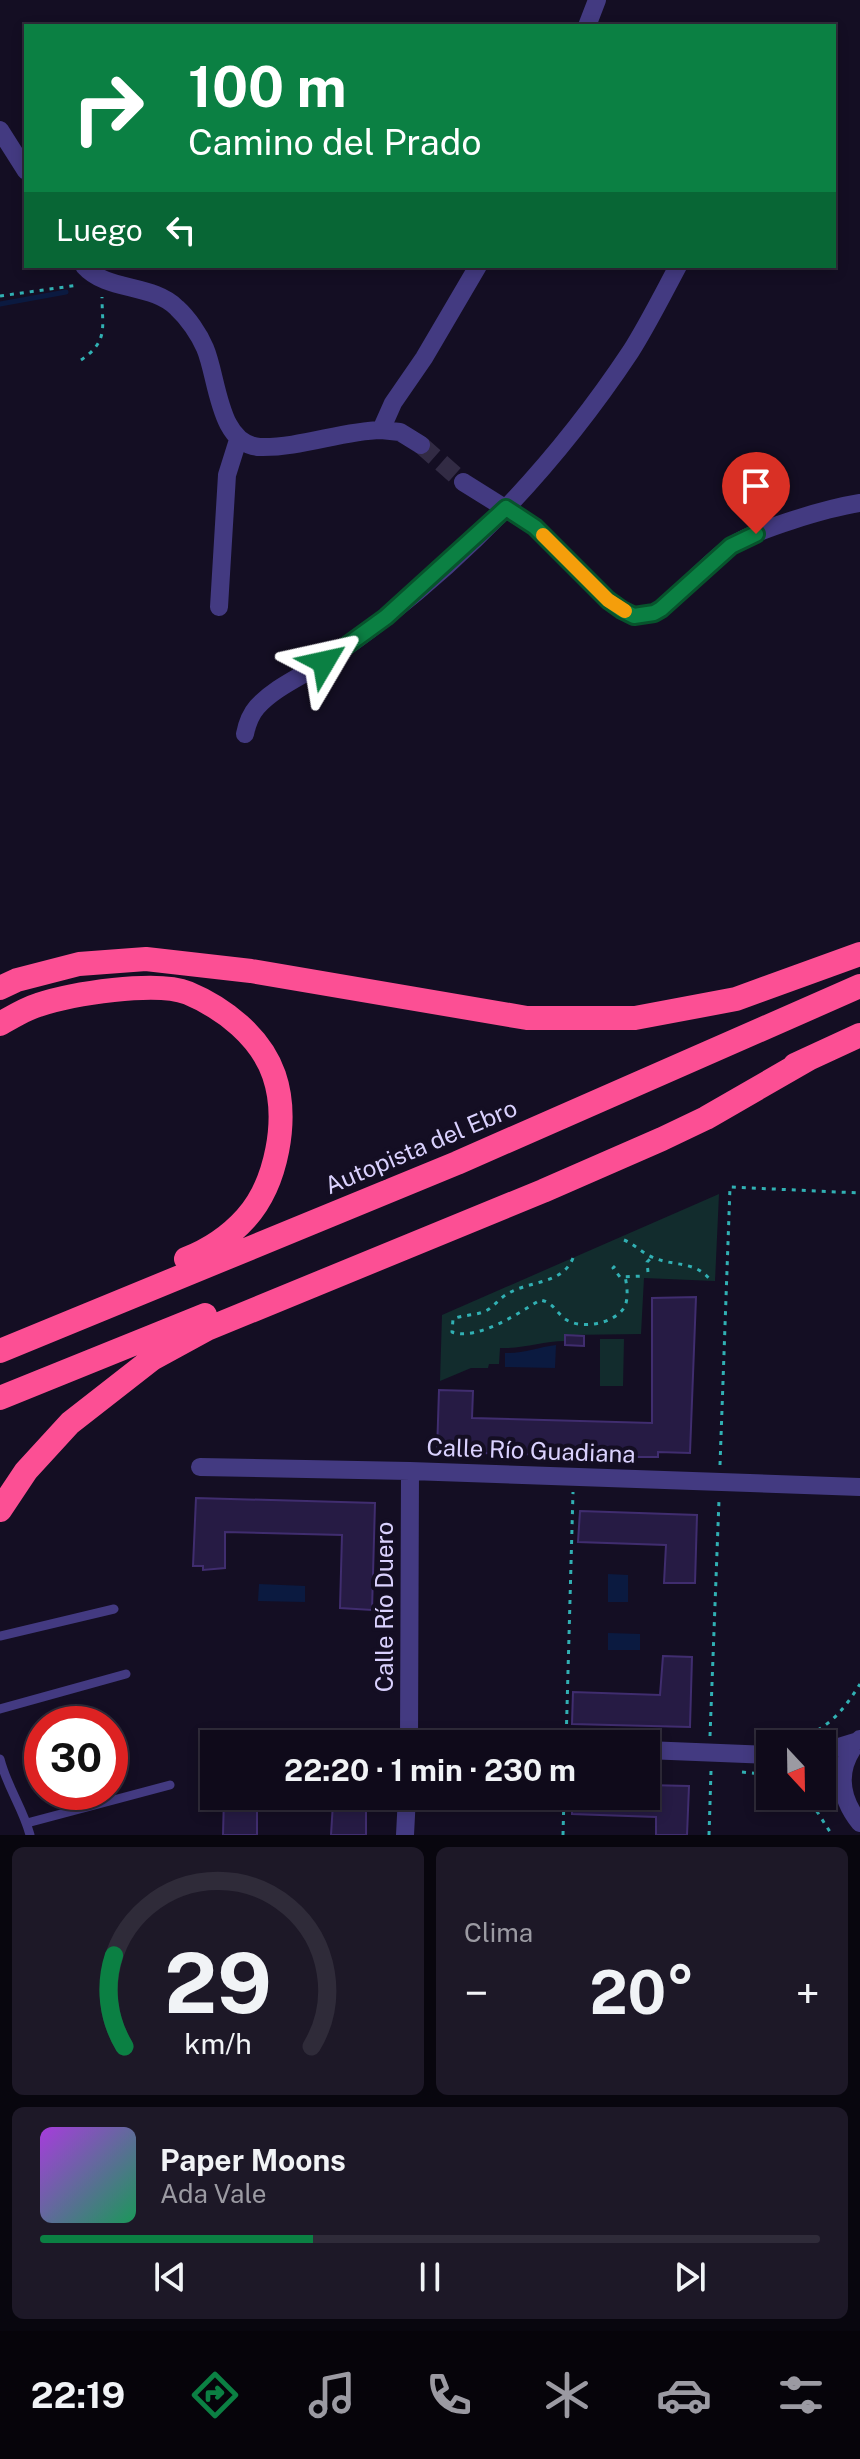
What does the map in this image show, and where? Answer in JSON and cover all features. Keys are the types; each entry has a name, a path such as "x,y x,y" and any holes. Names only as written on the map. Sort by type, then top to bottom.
{"highway":[{"path":"0,988 17,980 79,964 146,959 251,971 527,1018 635,1018 736,999 860,954"},
{"name":"Autopista del Ebro","path":"0,1351 457,1163 860,986"},
{"path":"0,1024 37,1005 91,994 141,987 186,992 232,1017 257,1044 274,1074 280,1108 280,1146 248,1216 230,1234 205,1251 0,1335"},
{"path":"0,1398 463,1209 860,1035"},
{"path":"0,1510 26,1471 70,1423 152,1359 220,1324 662,1139 706,1118 810,1058"}],"street":[{"path":"588,24 597,0"},
{"path":"0,130 22,164"},
{"path":"87,268 106,281 161,297 176,306 204,345 226,421 238,440 248,445 269,446 381,430 400,432 421,445"},
{"path":"381,430 393,403 424,358 477,268"},
{"path":"245,734 255,708 271,694 324,662 386,617 506,508 562,446 632,349 677,268"},
{"path":"219,607 227,475 238,440"},
{"path":"463,482 535,527 608,600 634,616 661,609 731,546 756,534 860,503"},
{"name":"Calle Río Guadiana","path":"200,1467 860,1487"},
{"name":"Calle Río Duero","path":"409,1730 410,1471"},
{"path":"836,1747 859,1740"},
{"path":"855,1835 842,1774 847,1757 859,1740"},
{"path":"660,1745 756,1750"},
{"path":"836,1792 850,1808"},
{"path":"405,1835 406,1810"}],"lane":[{"path":"0,1636 114,1609"},
{"path":"0,1709 126,1674"},
{"path":"0,1759 6,1783 30,1835"},
{"path":"27,1823 170,1785"}],"path":[{"path":"0,296 106,281 102,293 104,331 96,350 81,360"},
{"path":"709,1835 712,1769 715,1769 719,1497 729,1497 730,1482 730,1470 719,1470 730,1187 860,1193"},
{"path":"624,1240 652,1257 694,1266 711,1281"},
{"path":"648,1272 646,1266 652,1257"},
{"path":"573,1258 566,1270 557,1275 509,1293 489,1309 453,1319 452,1332 485,1330 540,1300 548,1301 565,1319 605,1322 623,1309 627,1298 625,1276"},
{"path":"615,1266 613,1268 620,1277 643,1276"},
{"path":"566,1730 574,1477"},
{"path":"817,1730 843,1710 860,1684"},
{"path":"563,1835 564,1810"},
{"path":"816,1810 832,1835"}],"green space":[{"path":"719,1194 715,1281 644,1278 641,1334 566,1335 565,1341 500,1348 499,1364 489,1364 488,1368 471,1368 440,1381 442,1315"},
{"path":"600,1339 624,1339 623,1386 600,1386"}],"water":[{"path":"556,1345 555,1368 505,1367 505,1353"},
{"path":"608,1574 628,1575 628,1602 608,1602"},
{"path":"259,1584 305,1586 305,1602 258,1601"},
{"path":"608,1633 640,1634 640,1650 608,1650"}],"building":[{"path":"696,1297 690,1453 658,1452 658,1457 606,1457 606,1453 601,1453 601,1456 437,1452 439,1390 473,1391 472,1418 652,1423 652,1298"},
{"path":"565,1335 584,1336 584,1346 565,1345"},
{"path":"196,1498 375,1503 372,1610 340,1608 342,1535 225,1532 225,1568 203,1570 203,1566 193,1566"},
{"path":"580,1511 697,1515 695,1583 664,1583 666,1545 578,1542"},
{"path":"663,1656 692,1657 690,1727 572,1724 573,1692 660,1695"},
{"path":"660,1785 689,1786 687,1835 656,1835 656,1817 572,1814 572,1810 660,1810"},
{"path":"224,1810 257,1810 257,1835 223,1835"},
{"path":"333,1810 366,1810 366,1835 331,1835"}],"waterway":[{"path":"0,304 66,292"}],"tunnel":[{"path":"421,445 463,482"}],"slow traffic":[{"path":"543,535 608,600 625,611"}],"route":[{"path":"324,662 429,581 506,508 535,527 608,600 634,616 661,609 731,546 756,534"}]}
